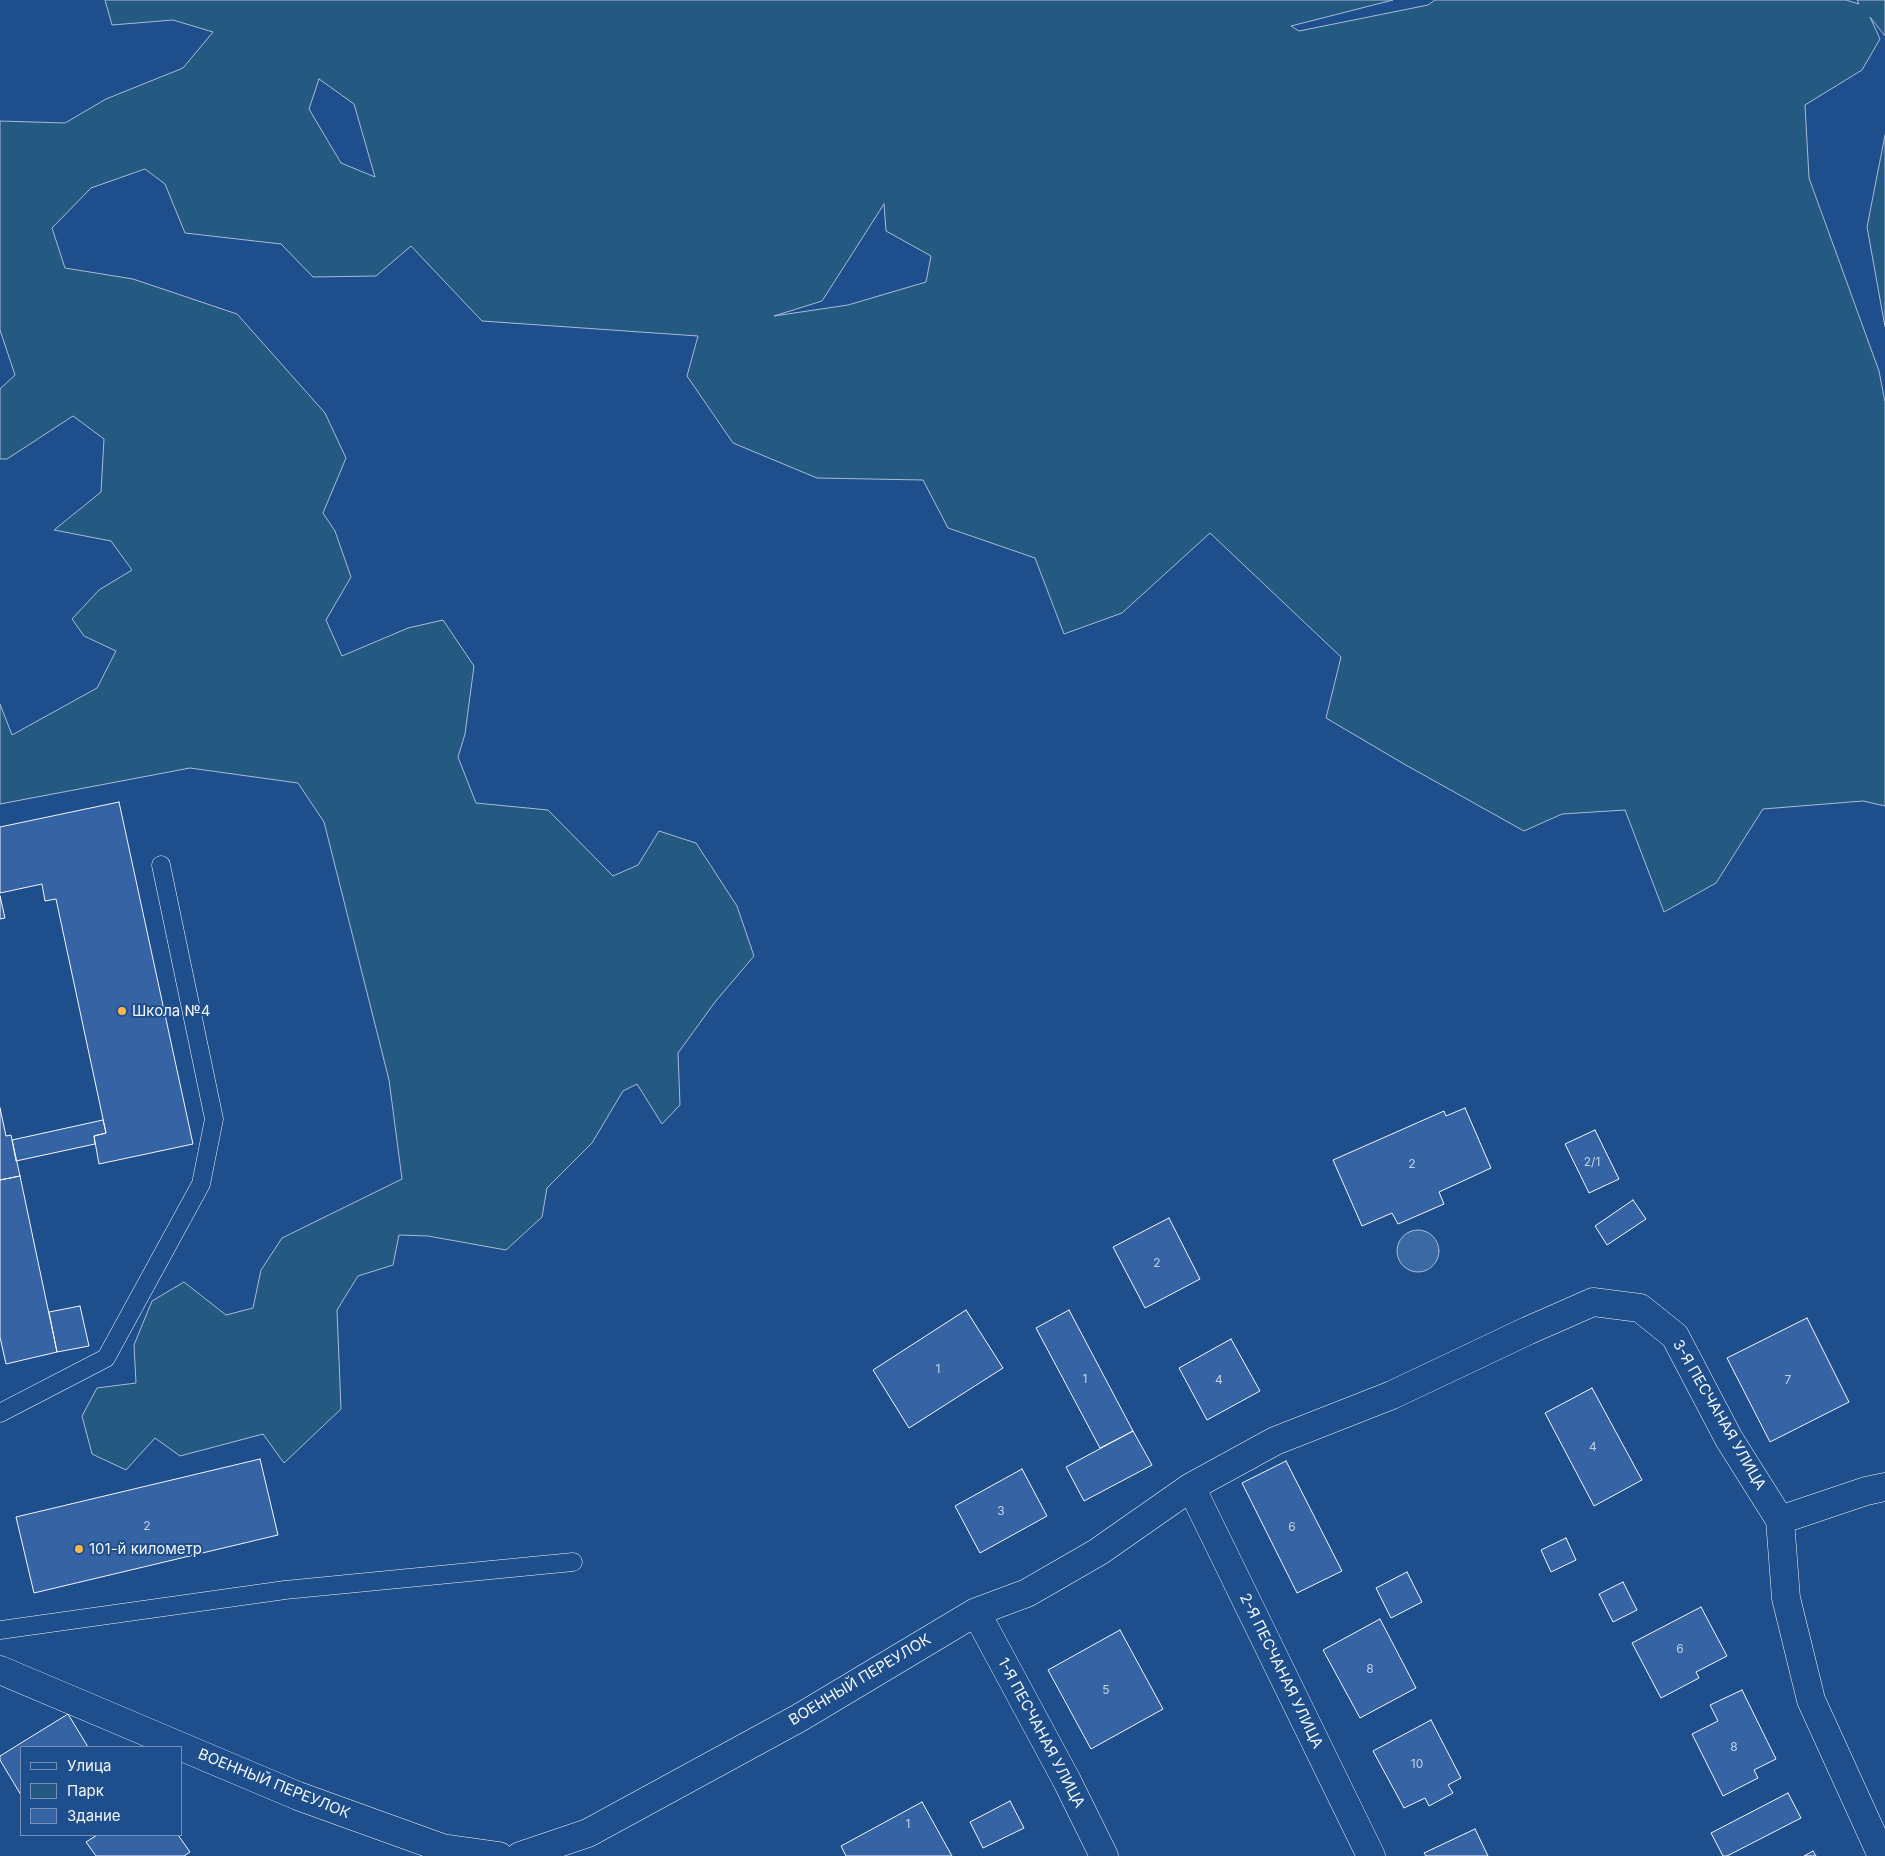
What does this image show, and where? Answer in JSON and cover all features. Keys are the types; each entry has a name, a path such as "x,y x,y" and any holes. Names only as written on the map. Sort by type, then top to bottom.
{"street":[{"name":"3-Я ПЕСЧАНАЯ УЛИЦА","path":"1191,1487 1275,1441 1392,1395 1593,1302 1640,1308 1675,1336 1729,1439 1780,1520 1786,1598 1811,1700 1882,1856"},
{"name":"ВОЕННЫЙ ПЕРЕУЛОК","path":"520,1856 588,1833 799,1718 976,1612 1028,1593 1098,1552 1191,1487"},
{"name":"2-Я ПЕСЧАНАЯ УЛИЦА","path":"1191,1487 1371,1856"},
{"path":"1780,1520 1866,1491 1885,1487"},
{"name":"1-Я ПЕСЧАНАЯ УЛИЦА","path":"976,1612 1067,1780 1104,1856"},
{"name":"ВОЕННЫЙ ПЕРЕУЛОК","path":"0,1670 180,1746"},
{"name":"ВОЕННЫЙ ПЕРЕУЛОК","path":"182,1747 298,1796 442,1848 499,1856"}],"lane":[{"path":"0,1413 106,1358 201,1184 214,1119 161,866"},
{"path":"0,1630 285,1590 574,1562"}],"green space":[{"path":"105,0 1393,0 1291,26 1299,31 1428,5 1435,0 1846,0 1859,4 1857,0 1885,0 1885,36 1870,17 1880,39 1862,70 1805,105 1809,178 1879,371 1885,402 1885,806 1863,801 1763,809 1716,883 1664,912 1625,810 1562,814 1524,831 1326,718 1341,657 1210,533 1122,613 1064,634 1035,558 948,528 923,480 817,478 733,443 687,376 698,336 482,321 411,246 376,276 313,277 281,244 185,233 165,184 145,169 91,188 52,228 65,268 133,279 237,314 325,413 346,458 323,513 335,531 351,577 326,620 342,656 408,628 443,620 474,666 465,734 458,757 476,803 548,810 613,876 638,865 659,831 696,843 737,906 754,956 715,1002 678,1053 680,1105 662,1124 637,1084 623,1091 592,1143 547,1188 542,1217 506,1250 428,1236 399,1235 393,1265 358,1276 337,1310 341,1409 284,1463 263,1434 180,1456 155,1438 126,1470 92,1454 82,1416 97,1388 136,1383 134,1345 152,1301 184,1282 226,1315 253,1308 261,1270 282,1238 402,1179 389,1080 324,822 298,783 190,768 0,804 0,704 12,735 97,688 116,651 84,636 72,619 99,590 132,570 111,541 54,530 101,492 104,439 73,416 7,459 0,459 0,389 15,375 0,330 0,121 65,123 106,99 183,68 213,32 173,20 112,25","holes":["319,79 354,104 375,177 341,163 309,109","884,204 886,231 931,256 926,282 848,305 774,316 822,301"]},
{"path":"1885,135 1885,327 1867,227"}],"shaded area":[{"path":"1418,1230 1433,1236 1439,1251 1433,1266 1418,1272 1403,1266 1397,1251 1403,1236"}],"building":[{"name":"Школа №4","path":"119,802 193,1144 99,1164 94,1136 106,1133 56,899 45,901 42,884 0,893 0,827"},
{"path":"0,896 5,918 0,919"},
{"path":"0,1108 6,1136 11,1135 20,1176 0,1180"},
{"path":"1465,1108 1491,1168 1439,1192 1444,1204 1398,1224 1392,1213 1362,1226 1333,1160 1444,1111 1446,1116"},
{"path":"103,1120 106,1133 94,1136 95,1144 16,1161 12,1140"},
{"path":"1595,1130 1619,1179 1589,1193 1565,1144"},
{"path":"20,1176 57,1352 6,1364 0,1337 0,1180"},
{"path":"1633,1200 1646,1219 1607,1245 1595,1226"},
{"path":"1169,1218 1200,1279 1145,1308 1113,1247"},
{"path":"80,1306 89,1346 57,1352 49,1312"},
{"path":"966,1310 1003,1368 909,1428 873,1370"},
{"path":"1069,1310 1133,1431 1100,1448 1036,1328"},
{"path":"1807,1318 1849,1402 1770,1442 1727,1358"},
{"path":"1231,1339 1260,1391 1207,1420 1179,1368"},
{"path":"1592,1388 1642,1480 1594,1506 1545,1413"},
{"path":"1133,1431 1152,1465 1084,1501 1066,1467"},
{"path":"260,1459 278,1535 34,1593 16,1517"},
{"path":"1286,1461 1342,1571 1297,1593 1242,1483"},
{"path":"1022,1469 1047,1516 980,1553 955,1506"},
{"path":"1566,1538 1576,1560 1551,1572 1541,1550"},
{"path":"1407,1572 1422,1602 1391,1618 1376,1588"},
{"path":"1623,1582 1637,1610 1613,1622 1599,1594"},
{"path":"1701,1607 1727,1656 1696,1672 1699,1678 1661,1698 1632,1643"},
{"path":"1380,1619 1416,1688 1360,1718 1323,1650"},
{"path":"1120,1630 1163,1709 1091,1749 1048,1670"},
{"path":"1742,1690 1776,1759 1754,1770 1758,1778 1723,1796 1692,1734 1718,1721 1710,1705"},
{"path":"68,1714 87,1746 20,1746 20,1793 0,1760 0,1756"},
{"path":"1431,1720 1461,1778 1448,1785 1453,1793 1429,1806 1425,1798 1404,1808 1373,1751"},
{"path":"1788,1793 1801,1818 1727,1856 1723,1856 1711,1833"},
{"path":"1010,1801 1024,1828 983,1848 970,1822"},
{"path":"922,1802 952,1856 846,1856 841,1846"},
{"path":"1475,1829 1488,1856 1426,1856 1424,1853"},
{"path":"95,1836 179,1836 190,1852 184,1856 96,1856 86,1842"},
{"path":"1813,1851 1816,1856 1804,1856"}],"place":[{"name":"Школа №4","path":"122,1011"},
{"name":"101-й километр","path":"79,1549"}]}
